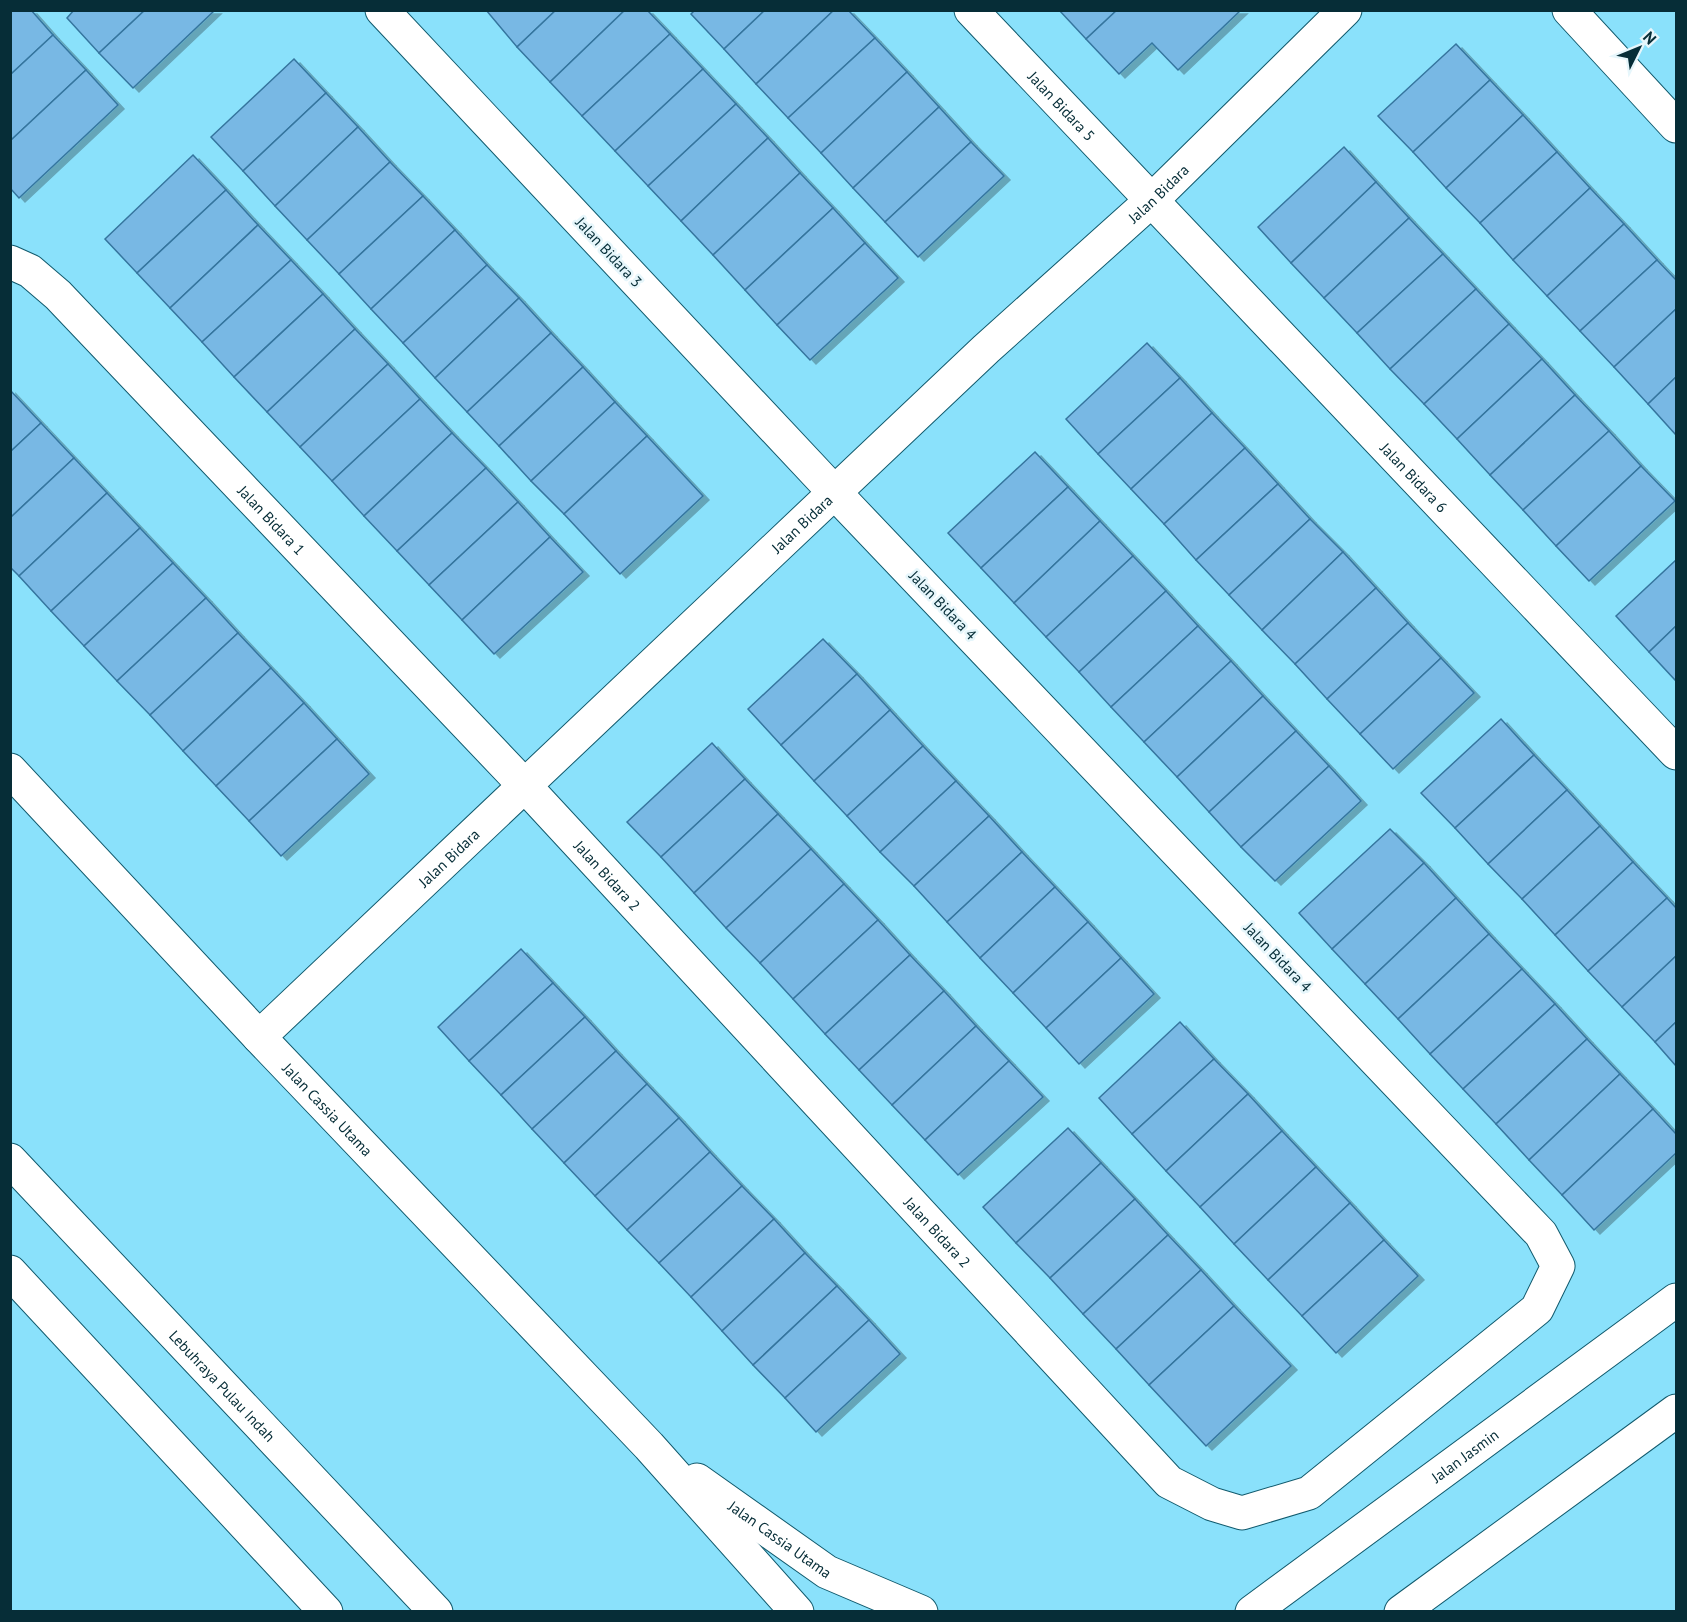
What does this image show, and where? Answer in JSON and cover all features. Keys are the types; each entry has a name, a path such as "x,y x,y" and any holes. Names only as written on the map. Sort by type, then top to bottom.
{"street":[{"name":"Jalan Bidara 3","path":"382,10 835,492"},
{"name":"Jalan Bidara 5","path":"971,10 1152,200"},
{"name":"Jalan Bidara","path":"259,1037 986,349 1152,200 1345,10"},
{"path":"1569,10 1677,126"},
{"name":"Jalan Bidara 6","path":"1152,200 1677,753"},
{"name":"Jalan Bidara 1","path":"10,262 30,271 58,295 525,786"},
{"name":"Jalan Bidara 4","path":"835,492 1541,1234 1558,1266 1537,1309 1401,1419"},
{"name":"Jalan Cassia Utama","path":"10,770 259,1037 649,1446 797,1611"},
{"name":"Jalan Bidara 2","path":"525,786 1169,1482 1212,1504 1242,1513 1309,1493 1401,1419"},
{"name":"Lebuhraya Pulau Indah","path":"10,1160 436,1611"},
{"path":"10,1272 326,1611"},
{"name":"Jalan Jasmin","path":"1252,1611 1677,1300"},
{"path":"1401,1611 1677,1411"},
{"name":"Jalan Cassia Utama","path":"649,1446 827,1572 921,1611"}],"building":[{"path":"10,10 31,10 53,35 10,75"},
{"path":"74,10 145,10 99,53 67,18"},
{"path":"145,10 215,10 133,88 99,53"},
{"path":"486,10 556,10 517,47"},
{"path":"556,10 625,10 550,82 517,47"},
{"path":"625,10 647,10 670,34 582,116 550,82"},
{"path":"695,10 765,10 724,49 691,14"},
{"path":"765,10 834,10 756,84 724,49"},
{"path":"834,10 848,10 875,38 788,118 756,84"},
{"path":"1059,10 1117,10 1086,39"},
{"path":"1117,10 1241,10 1178,70 1152,43 1119,74 1086,39"},
{"path":"670,34 703,69 615,151 582,116"},
{"path":"53,35 86,70 10,141 10,75"},
{"path":"875,38 907,72 821,153 788,118"},
{"path":"1456,44 1490,80 1413,152 1378,116"},
{"path":"294,59 326,93 243,171 211,137"},
{"path":"703,69 736,104 648,186 615,151"},
{"path":"86,70 118,105 19,198 10,188 10,141"},
{"path":"907,72 939,107 853,188 821,153"},
{"path":"1490,80 1523,115 1446,188 1413,152"},
{"path":"326,93 358,127 275,206 243,171"},
{"path":"736,104 768,138 681,221 648,186"},
{"path":"939,107 971,142 885,222 853,188"},
{"path":"1523,115 1557,152 1480,223 1446,188"},
{"path":"358,127 390,162 307,240 275,206"},
{"path":"768,138 800,173 713,255 681,221"},
{"path":"971,142 1004,176 918,257 885,222"},
{"path":"1344,147 1376,182 1291,263 1258,227"},
{"path":"1557,152 1590,188 1513,260 1480,223"},
{"path":"193,155 226,190 137,273 105,239"},
{"path":"390,162 423,196 339,274 307,240"},
{"path":"800,173 833,208 745,290 713,255"},
{"path":"1376,182 1409,218 1324,298 1291,263"},
{"path":"1590,188 1624,224 1547,296 1513,260"},
{"path":"226,190 258,225 170,308 137,273"},
{"path":"423,196 455,230 371,309 339,274"},
{"path":"833,208 865,243 777,325 745,290"},
{"path":"1409,218 1443,254 1357,333 1324,298"},
{"path":"1624,224 1657,260 1580,331 1547,296"},
{"path":"258,225 291,260 202,342 170,308"},
{"path":"455,230 487,265 403,343 371,309"},
{"path":"865,243 898,278 810,360 777,325"},
{"path":"1443,254 1476,289 1390,369 1357,333"},
{"path":"291,260 323,294 234,377 202,342"},
{"path":"1657,260 1676,280 1676,309 1614,367 1580,331"},
{"path":"487,265 519,298 435,378 403,343"},
{"path":"1476,289 1509,324 1424,404 1390,369"},
{"path":"323,294 355,329 267,412 234,377"},
{"path":"519,298 551,333 467,412 435,378"},
{"path":"1676,309 1676,377 1648,404 1614,367"},
{"path":"1509,324 1542,359 1457,439 1424,404"},
{"path":"355,329 388,364 300,447 267,412"},
{"path":"551,333 583,367 499,446 467,412"},
{"path":"1147,343 1180,378 1098,454 1066,419"},
{"path":"1542,359 1575,395 1490,475 1457,439"},
{"path":"388,364 420,399 332,481 300,447"},
{"path":"583,367 615,402 531,481 499,446"},
{"path":"1676,377 1676,435 1648,404"},
{"path":"1180,378 1212,413 1131,489 1098,454"},
{"path":"10,390 41,423 10,452"},
{"path":"1575,395 1609,431 1523,510 1490,475"},
{"path":"420,399 452,433 364,516 332,481"},
{"path":"615,402 647,436 564,514 531,481"},
{"path":"1212,413 1245,448 1164,524 1131,489"},
{"path":"41,423 74,458 10,518 10,452"},
{"path":"1609,431 1641,466 1556,546 1523,510"},
{"path":"452,433 486,468 397,551 364,516"},
{"path":"647,436 703,496 620,574 564,514"},
{"path":"1245,448 1278,484 1196,560 1164,524"},
{"path":"1035,452 1068,487 981,568 948,533"},
{"path":"74,458 107,493 19,576 10,567 10,518"},
{"path":"1641,466 1675,501 1589,581 1556,546"},
{"path":"486,468 518,502 429,585 397,551"},
{"path":"1278,484 1310,519 1229,595 1196,560"},
{"path":"1068,487 1100,521 1014,603 981,568"},
{"path":"107,493 140,528 51,611 19,576"},
{"path":"518,502 550,537 462,620 429,585"},
{"path":"1310,519 1343,552 1262,630 1229,595"},
{"path":"1100,521 1133,556 1046,637 1014,603"},
{"path":"140,528 173,563 84,646 51,611"},
{"path":"550,537 583,572 494,654 462,620"},
{"path":"1343,552 1376,588 1295,664 1262,630"},
{"path":"1133,556 1166,591 1079,672 1046,637"},
{"path":"1676,560 1676,626 1649,652 1616,616"},
{"path":"173,563 206,598 117,681 84,646"},
{"path":"1376,588 1408,623 1327,699 1295,664"},
{"path":"1166,591 1198,626 1111,707 1079,672"},
{"path":"206,598 238,633 150,715 117,681"},
{"path":"1408,623 1441,658 1360,734 1327,699"},
{"path":"1198,626 1231,661 1144,742 1111,707"},
{"path":"1676,626 1676,681 1649,652"},
{"path":"238,633 271,668 183,751 150,715"},
{"path":"823,639 857,674 781,745 748,709"},
{"path":"1441,658 1474,693 1393,769 1360,734"},
{"path":"1231,661 1263,696 1177,777 1144,742"},
{"path":"271,668 304,703 216,786 183,751"},
{"path":"857,674 890,710 814,781 781,745"},
{"path":"1263,696 1296,731 1209,812 1177,777"},
{"path":"304,703 337,739 249,821 216,786"},
{"path":"890,710 923,746 847,816 814,781"},
{"path":"1501,719 1534,755 1455,828 1421,793"},
{"path":"1296,731 1329,766 1241,847 1209,812"},
{"path":"337,739 369,774 281,856 249,821"},
{"path":"712,743 745,779 661,857 627,822"},
{"path":"923,746 956,781 880,852 847,816"},
{"path":"1534,755 1567,790 1488,864 1455,828"},
{"path":"1329,766 1361,801 1275,881 1241,847"},
{"path":"745,779 778,814 694,893 661,857"},
{"path":"956,781 989,816 914,886 880,852"},
{"path":"1567,790 1600,826 1522,899 1488,864"},
{"path":"778,814 811,849 726,928 694,893"},
{"path":"989,816 1022,852 947,922 914,886"},
{"path":"1600,826 1633,862 1555,935 1522,899"},
{"path":"1390,829 1424,863 1332,949 1299,913"},
{"path":"811,849 844,884 760,963 726,928"},
{"path":"1022,852 1055,887 980,958 947,922"},
{"path":"1633,862 1667,898 1588,971 1555,935"},
{"path":"1424,863 1456,898 1365,984 1332,949"},
{"path":"844,884 878,920 793,999 760,963"},
{"path":"1055,887 1088,922 1013,993 980,958"},
{"path":"1456,898 1489,934 1398,1019 1365,984"},
{"path":"1667,898 1676,908 1676,956 1622,1007 1588,971"},
{"path":"878,920 910,955 825,1034 793,999"},
{"path":"1088,922 1121,958 1046,1028 1013,993"},
{"path":"1489,934 1522,969 1430,1054 1398,1019"},
{"path":"521,949 553,983 469,1061 438,1027"},
{"path":"910,955 944,991 859,1070 825,1034"},
{"path":"1676,956 1676,1022 1655,1042 1622,1007"},
{"path":"1121,958 1154,994 1079,1064 1046,1028"},
{"path":"1522,969 1555,1004 1463,1089 1430,1054"},
{"path":"553,983 585,1017 501,1095 469,1061"},
{"path":"944,991 976,1026 892,1105 859,1070"},
{"path":"1555,1004 1587,1039 1496,1124 1463,1089"},
{"path":"585,1017 616,1051 532,1129 501,1095"},
{"path":"1180,1022 1214,1059 1132,1134 1099,1098"},
{"path":"1676,1022 1676,1066 1655,1042"},
{"path":"976,1026 1009,1061 925,1140 892,1105"},
{"path":"1587,1039 1620,1074 1529,1160 1496,1124"},
{"path":"616,1051 647,1084 564,1163 532,1129"},
{"path":"1214,1059 1248,1094 1166,1171 1132,1134"},
{"path":"1009,1061 1043,1097 958,1175 925,1140"},
{"path":"1620,1074 1653,1109 1562,1195 1529,1160"},
{"path":"647,1084 679,1118 595,1196 564,1163"},
{"path":"1248,1094 1282,1131 1200,1207 1166,1171"},
{"path":"1653,1109 1676,1134 1676,1153 1594,1230 1562,1195"},
{"path":"679,1118 710,1152 627,1230 595,1196"},
{"path":"1068,1128 1101,1163 1016,1243 983,1207"},
{"path":"1282,1131 1316,1167 1234,1244 1200,1207"},
{"path":"710,1152 742,1186 659,1263 627,1230"},
{"path":"1101,1163 1135,1199 1050,1278 1016,1243"},
{"path":"1316,1167 1350,1203 1268,1280 1234,1244"},
{"path":"742,1186 774,1219 691,1297 659,1263"},
{"path":"1135,1199 1168,1235 1083,1314 1050,1278"},
{"path":"1350,1203 1384,1240 1302,1316 1268,1280"},
{"path":"774,1219 805,1253 722,1331 691,1297"},
{"path":"1168,1235 1201,1270 1116,1349 1083,1314"},
{"path":"1384,1240 1418,1276 1336,1353 1302,1316"},
{"path":"805,1253 837,1286 753,1365 722,1331"},
{"path":"1201,1270 1234,1306 1149,1385 1116,1349"},
{"path":"837,1286 869,1320 785,1398 753,1365"},
{"path":"1234,1306 1291,1366 1206,1446 1149,1385"},
{"path":"869,1320 900,1354 816,1432 785,1398"}]}
